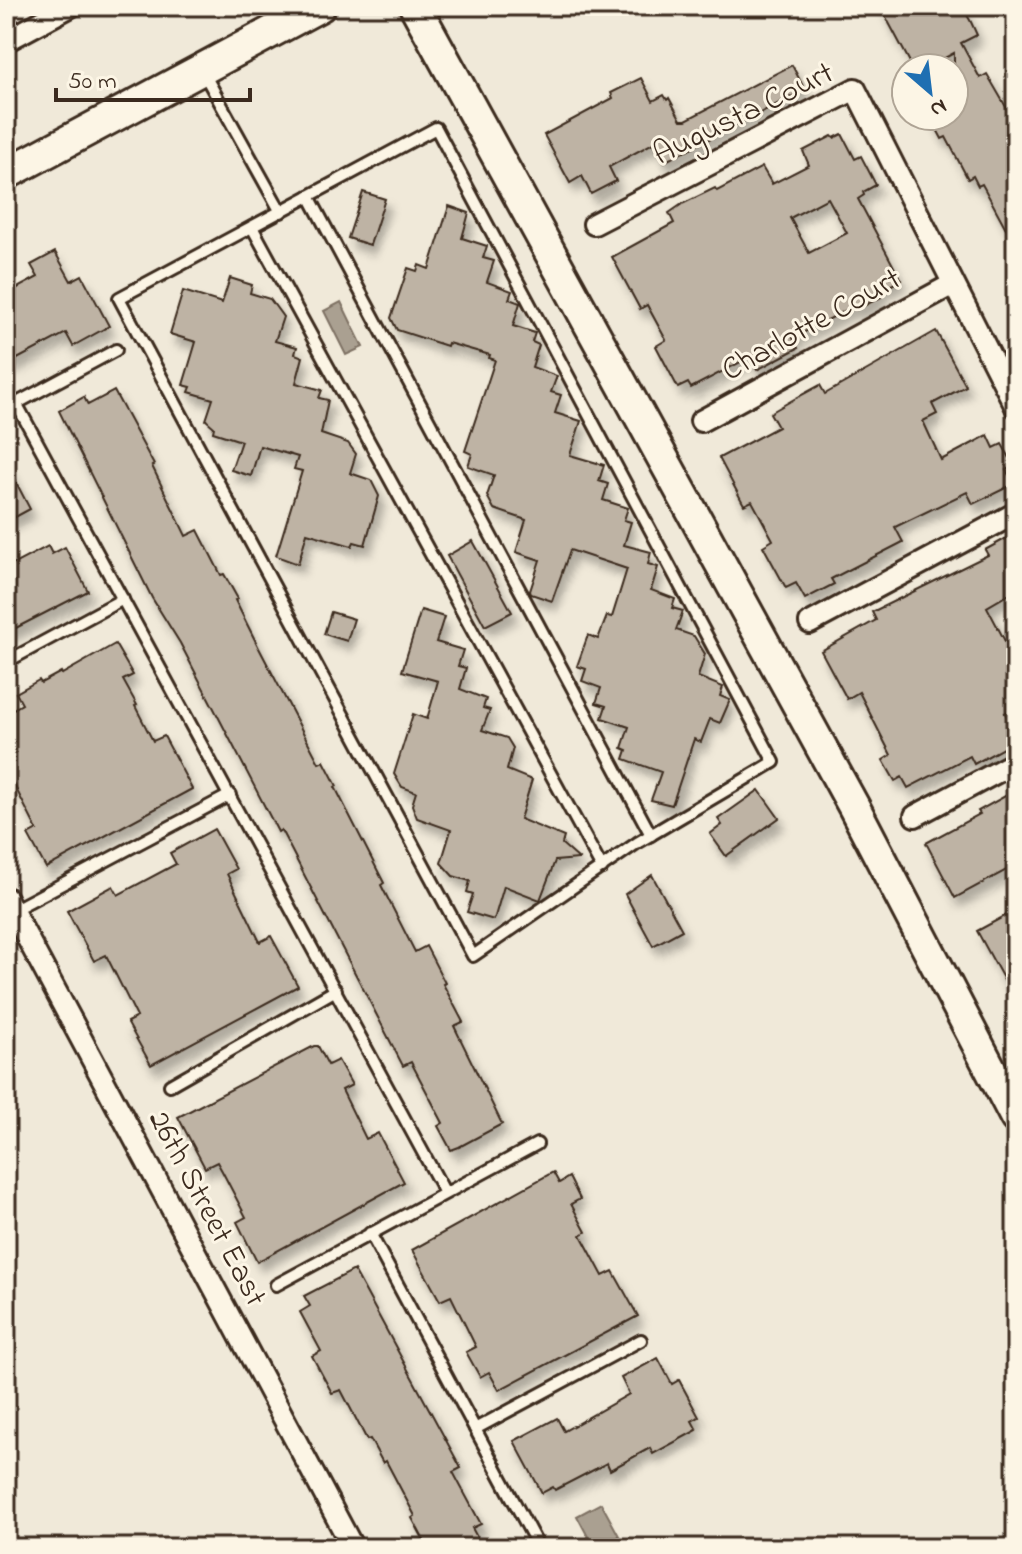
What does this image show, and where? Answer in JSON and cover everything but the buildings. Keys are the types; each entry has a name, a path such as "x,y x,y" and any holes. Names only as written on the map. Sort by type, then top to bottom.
{"street":[{"path":"6,41 71,6"},
{"path":"7,171 320,6"},
{"path":"415,6 854,807 1016,1118"},
{"name":"Augusta Court","path":"594,224 855,89 953,284"},
{"path":"953,284 1016,407"},
{"name":"Charlotte Court","path":"701,421 953,284"},
{"path":"810,623 1016,513"},
{"path":"915,816 1016,762"},
{"name":"26th Street East","path":"9,904 353,1548"}],"lane":[{"path":"202,70 281,212"},
{"path":"436,128 774,762 651,835 473,956 119,298 281,212 436,128"},
{"path":"309,196 651,835"},
{"path":"252,227 602,868"},
{"path":"116,350 11,406 123,599 445,1193"},
{"path":"6,662 123,599"},
{"path":"9,904 230,795"},
{"path":"170,1085 336,990"},
{"path":"276,1285 537,1144"},
{"path":"370,1233 539,1548"},
{"path":"475,1429 641,1340"}],"shaded area":[{"path":"341,302 363,347 346,355 324,311"},
{"path":"601,1503 624,1545 622,1548 594,1548 577,1516"}]}
